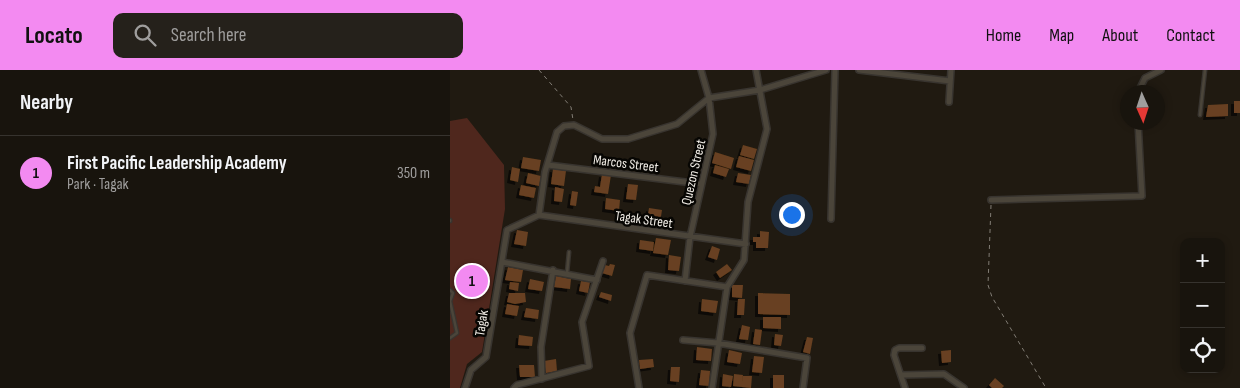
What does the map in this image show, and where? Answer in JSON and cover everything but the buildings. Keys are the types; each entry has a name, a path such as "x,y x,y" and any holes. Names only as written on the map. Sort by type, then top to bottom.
{"street":[{"name":"Quezon Street","path":"685,281 690,237 713,134 709,98 701,70"},
{"path":"712,388 727,287 744,260 748,202 767,129 756,70"},
{"path":"539,214 556,132 564,126 574,125 602,139 628,139 677,124 709,98 760,90 826,70"},
{"path":"831,219 836,70"},
{"path":"859,70 950,81"},
{"path":"949,102 951,70"},
{"path":"1142,85 1145,78 1161,70"},
{"path":"991,200 1142,196 1138,130"},
{"name":"Marcos Street","path":"548,165 701,184"},
{"name":"Tagak Street","path":"539,214 746,244"},
{"name":"Tagak","path":"464,388 471,370 486,357 507,230 539,214"},
{"path":"514,388 517,385 589,366 582,322 603,261"},
{"path":"502,262 553,270 597,280"},
{"path":"542,379 541,347 553,270"},
{"path":"639,388 630,332 647,275 727,287"},
{"path":"682,340 718,343 807,358 803,388"},
{"path":"905,388 894,355 896,350 899,348 922,348"},
{"path":"901,375 944,374 964,388"}],"lane":[{"path":"1200,115 1205,70"},
{"path":"567,273 569,252"},
{"path":"450,290 453,293 450,301 457,333 450,338"}],"path":[{"path":"539,70 571,107 574,125"},
{"path":"991,200 988,286 992,297 1046,388"}],"shaded area":[{"path":"467,118 504,165 505,209 482,352 467,364 460,388 450,388 450,121"}],"place":[{"name":"First Pacific Leadership Academy","path":"472,281"}]}
